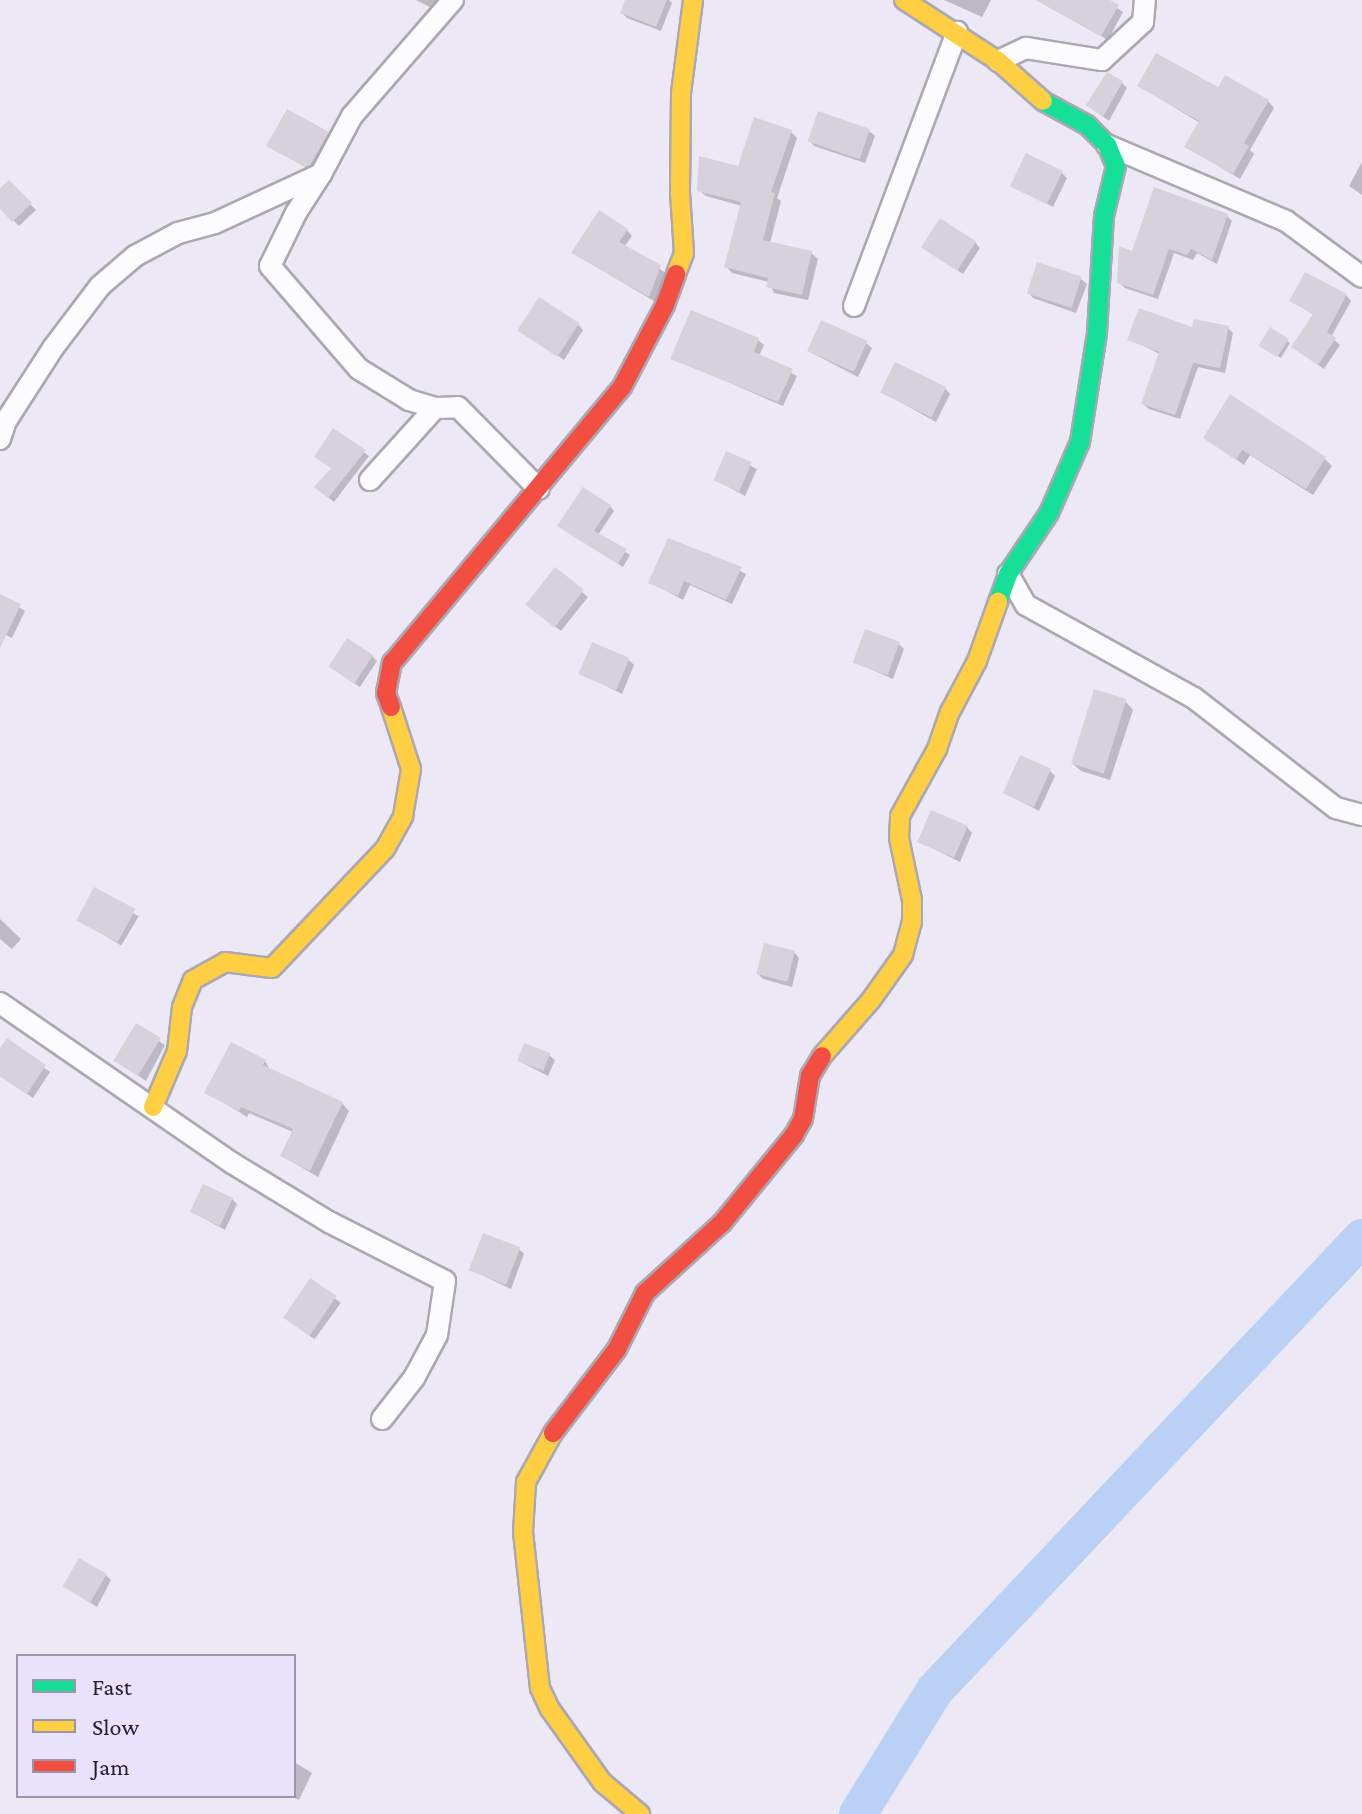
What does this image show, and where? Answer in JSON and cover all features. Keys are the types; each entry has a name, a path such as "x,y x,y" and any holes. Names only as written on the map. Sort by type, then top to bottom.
{"street":[{"path":"453,0 352,116 296,213 270,266 359,369 409,400 435,408 458,407 539,489"},
{"path":"153,1107 177,1051 182,1007 193,980 225,962 272,968 385,849 403,816 411,769 386,693 392,663 622,387 665,305 684,253 680,192 681,93 693,0"},
{"path":"640,1814 602,1782 550,1709 540,1688 534,1658 523,1532 526,1482 555,1430 617,1349 645,1293 722,1223 794,1135 803,1119 810,1076 819,1059 871,1000 903,955 912,922 912,900 899,838 900,816 937,749 950,712 977,661 1008,574 1049,513 1080,442 1097,333 1104,216 1116,166 1107,145 1087,125 1035,97 998,61 904,0"},
{"path":"998,61 1026,48 1102,60 1143,22 1145,0"},
{"path":"854,306 957,32"},
{"path":"1107,145 1286,221 1362,277"},
{"path":"0,439 6,421 78,314 100,286 135,256 178,233 215,223 321,174"},
{"path":"370,480 435,408"},
{"path":"1008,574 1026,605 1194,698 1336,808 1362,815"},
{"path":"0,1003 232,1163 329,1222 445,1281 437,1335 414,1378 382,1419"}],"building":[{"path":"625,0 667,0 656,27 620,13"},
{"path":"1036,0 1110,0 1119,5 1101,36"},
{"path":"1156,53 1218,87 1225,75 1269,100 1244,143 1249,146 1233,174 1184,147 1199,121 1137,86"},
{"path":"1107,72 1123,81 1103,117 1086,105"},
{"path":"287,109 329,132 310,165 305,167 266,146"},
{"path":"818,111 870,129 860,159 808,141"},
{"path":"754,117 792,130 771,192 775,193 763,240 812,251 802,295 766,287 768,278 724,267 741,202 697,191 699,156 738,166"},
{"path":"1026,153 1063,171 1047,204 1010,186"},
{"path":"9,180 32,203 12,222 0,209 0,188"},
{"path":"1154,187 1228,214 1212,260 1191,249 1187,255 1169,249 1153,295 1117,283 1119,246 1132,251"},
{"path":"599,210 628,229 619,242 661,265 649,297 571,253"},
{"path":"940,218 976,241 957,271 921,247"},
{"path":"1037,262 1082,277 1072,308 1027,293"},
{"path":"1305,272 1347,294 1327,332 1336,338 1318,365 1291,347 1313,314 1289,301"},
{"path":"539,297 579,323 557,357 517,331"},
{"path":"1139,308 1192,327 1194,319 1229,326 1220,368 1193,363 1175,415 1141,404 1159,352 1127,340"},
{"path":"691,310 759,338 754,352 793,369 778,402 670,359"},
{"path":"821,320 868,341 854,372 807,351"},
{"path":"1270,327 1289,339 1277,357 1258,346"},
{"path":"895,362 946,387 931,418 880,393"},
{"path":"1230,394 1326,457 1306,489 1242,450 1236,460 1203,438"},
{"path":"333,428 366,450 328,498 314,487 331,468 314,457"},
{"path":"726,451 752,462 739,491 713,480"},
{"path":"583,487 611,505 594,531 627,549 618,564 557,526"},
{"path":"668,538 742,567 726,600 684,581 678,596 648,583"},
{"path":"555,567 584,590 555,628 525,605"},
{"path":"0,594 21,604 0,648"},
{"path":"865,629 900,642 887,675 853,663"},
{"path":"347,638 373,655 354,683 328,667"},
{"path":"592,642 630,658 616,690 578,674"},
{"path":"1094,689 1127,699 1104,774 1071,764"},
{"path":"1020,755 1051,769 1034,807 1003,793"},
{"path":"931,810 968,826 954,858 917,842"},
{"path":"94,887 135,909 118,943 76,921"},
{"path":"764,943 795,951 787,982 756,974"},
{"path":"136,1023 161,1038 138,1076 113,1061"},
{"path":"7,1038 46,1065 27,1094 0,1076 0,1048"},
{"path":"231,1042 266,1060 263,1065 343,1102 310,1171 280,1156 293,1129 241,1107 239,1111 204,1093"},
{"path":"524,1043 550,1053 543,1071 517,1061"},
{"path":"203,1184 233,1198 220,1226 190,1212"},
{"path":"483,1233 520,1247 506,1285 469,1270"},
{"path":"310,1278 337,1296 310,1336 283,1318"},
{"path":"79,1558 107,1574 90,1603 62,1587"}],"waterway":[{"path":"858,1814 935,1690 1362,1238"}],"traffic: fast":[{"path":"998,602 1008,574 1049,513 1080,442 1097,333 1104,216 1116,166 1107,145 1087,125 1043,101"}],"traffic: slow":[{"path":"676,274 684,253 680,192 681,93 693,0"},
{"path":"904,0 998,61 1043,101"},
{"path":"822,1056 871,1000 903,955 912,922 912,900 899,838 900,816 937,749 950,712 977,661 998,602"},
{"path":"153,1107 177,1051 182,1007 193,980 225,962 272,968 385,849 403,816 411,769 391,707"},
{"path":"553,1433 526,1482 523,1532 540,1688 550,1709 602,1782 640,1814"}],"traffic: jam":[{"path":"391,707 386,693 392,663 622,387 665,305 676,274"},
{"path":"553,1433 617,1349 645,1293 722,1223 794,1135 803,1119 810,1076 822,1056"}]}
